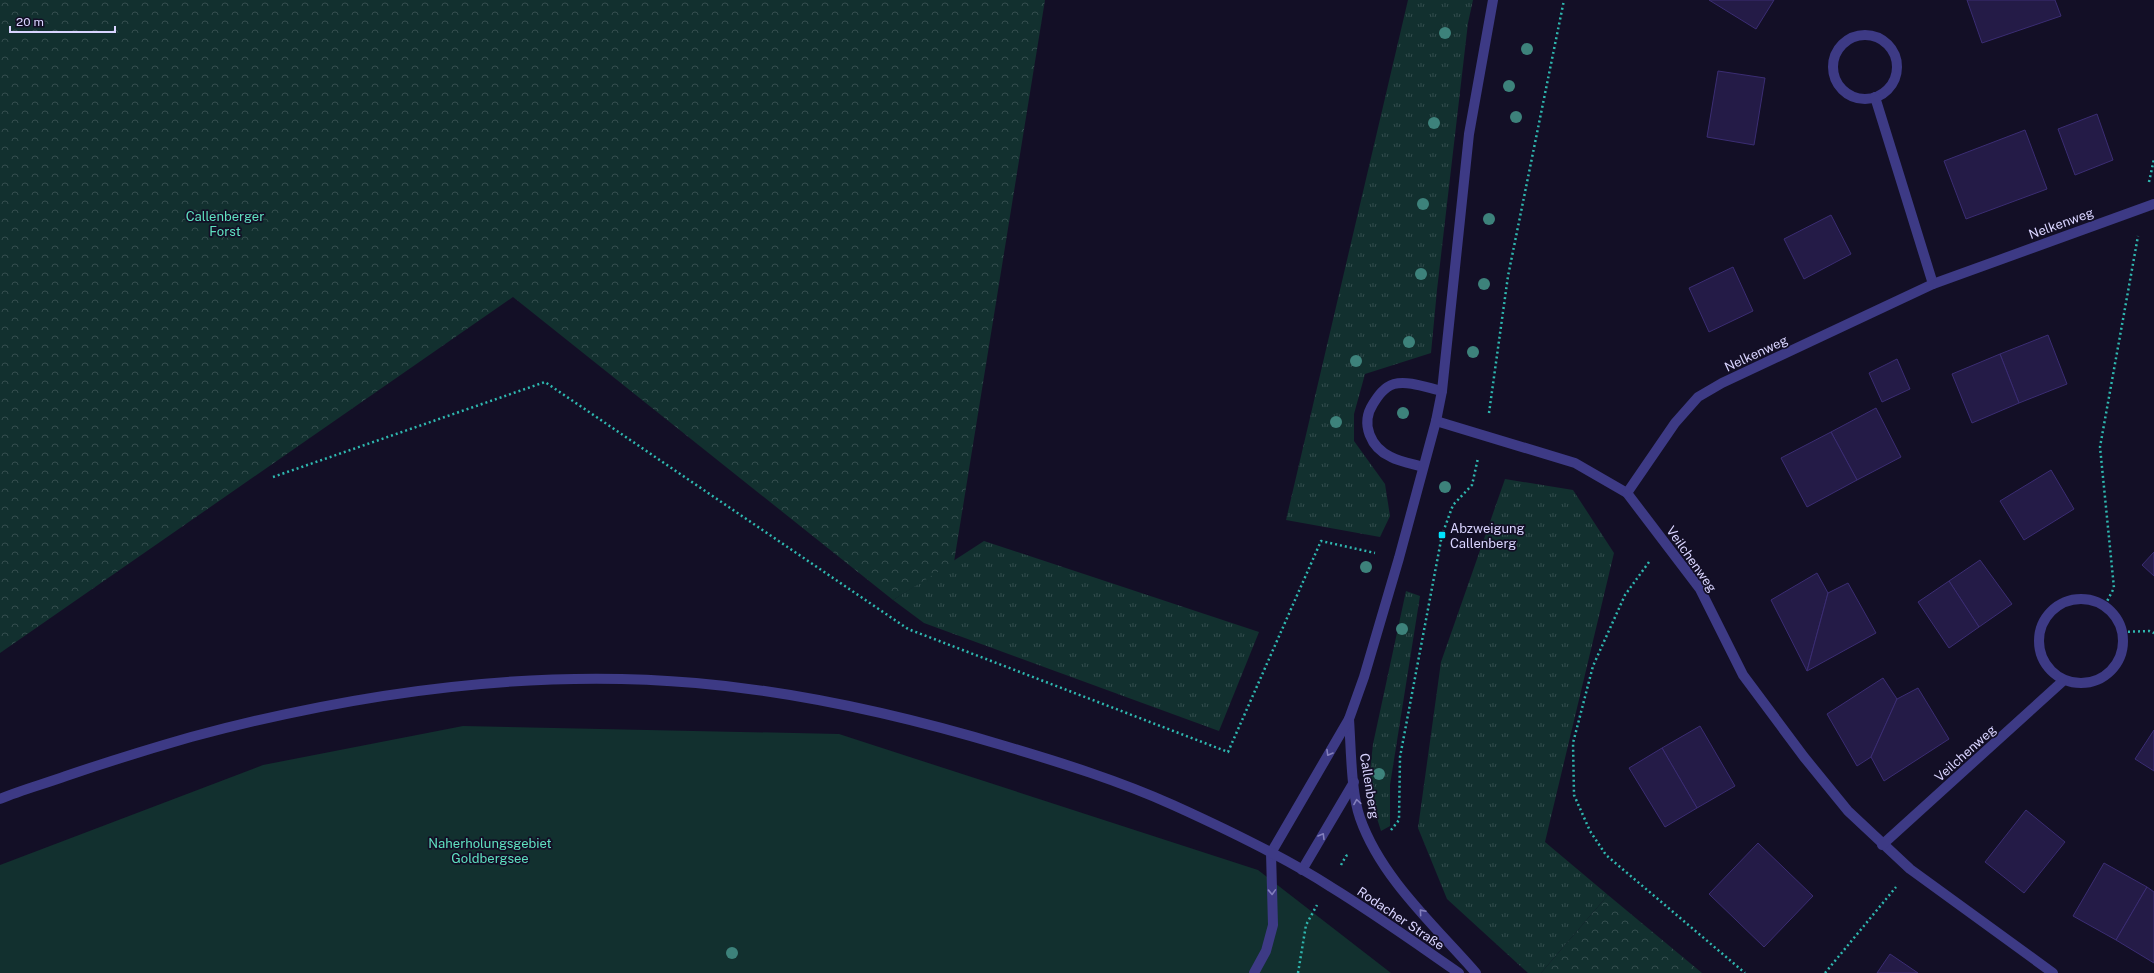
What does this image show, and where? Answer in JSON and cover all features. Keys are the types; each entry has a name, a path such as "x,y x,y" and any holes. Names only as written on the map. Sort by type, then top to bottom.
{"street":[{"path":"1254,973 1266,951 1273,925 1271,853 1349,719 1364,677 1399,558 1436,421 1442,391 1469,134 1493,0"},
{"path":"1867,34 1879,37 1889,45 1896,56 1897,68 1894,80 1887,91 1875,97 1863,99 1851,96 1840,88 1834,77 1832,65 1835,52 1843,42 1854,36 1867,34"},
{"path":"1875,97 1933,284"},
{"name":"Nelkenweg","path":"1627,493 1675,423 1698,397 1722,383 1933,284 2144,206 2154,204"},
{"path":"1423,468 1391,457 1380,449 1372,440 1366,426 1369,410 1381,392 1394,384 1405,383 1442,391"},
{"name":"Veilchenweg","path":"1436,421 1575,463 1627,493 1700,589 1743,675 1804,757 1848,811 1882,845 1910,869 2053,973"},
{"path":"2073,599 2089,599 2105,605 2117,617 2123,632 2123,649 2117,665 2105,676 2090,683 2073,683 2058,677 2046,665 2040,650 2039,633 2046,618 2057,606 2073,599"},
{"name":"Rodacher Straße","path":"0,799 134,753 263,718 399,692 509,681 604,678 696,683 783,694 876,712 953,730 1032,755 1172,804 1271,853 1328,885 1459,973"},
{"name":"Veilchenweg","path":"1882,845 2064,680"},
{"name":"Callenberg","path":"1349,719 1354,782 1359,817 1370,843 1389,874 1476,973"},
{"path":"1302,870 1354,782"}],"path":[{"path":"2105,605 2114,588 2100,447 2154,159"},
{"path":"273,477 545,382 908,629 1228,752 1321,540 1399,558"},
{"path":"1665,541 1625,595 1593,666 1572,743 1574,795 1590,831 1606,855 1745,973"},
{"path":"2123,632 2149,631 2154,633"},
{"path":"1825,973 1910,869"},
{"path":"1298,973 1306,925 1328,885"}],"green space":[{"name":"Callenberger Forst","path":"0,0 1045,0 954,562 893,600 513,297 0,653"},
{"path":"1408,0 1473,0 1468,23 1431,353 1365,374 1354,414 1354,441 1385,484 1390,516 1380,537 1286,520"},
{"path":"1505,479 1573,490 1614,553 1545,842 1608,895 1541,973 1528,973 1447,899 1418,828 1441,662"},
{"path":"984,541 1259,632 1219,731 924,623 893,600"},
{"path":"1406,591 1420,596 1390,785 1390,826 1381,831 1368,790 1373,744"},
{"name":"Naherholungsgebiet Goldbergsee","path":"463,726 839,734 1258,870 1391,973 0,973 0,865 263,765"},
{"path":"1608,895 1702,973 1541,973"}],"building":[{"path":"1709,0 1774,0 1756,29"},
{"path":"1967,0 2055,0 2061,16 1982,43"},
{"path":"1718,71 1765,78 1754,145 1707,137"},
{"path":"2097,114 2113,160 2075,175 2058,129"},
{"path":"2025,130 2047,189 1966,219 1944,161"},
{"path":"1831,215 1851,254 1804,279 1784,239"},
{"path":"1733,267 1753,311 1709,332 1689,288"},
{"path":"2048,335 2067,384 2019,403 2000,354"},
{"path":"2000,354 2019,403 1972,423 1952,374"},
{"path":"1897,359 1910,389 1882,402 1869,373"},
{"path":"1876,408 1901,457 1857,480 1831,432"},
{"path":"1831,432 1857,480 1807,507 1781,458"},
{"path":"2051,470 2074,509 2024,540 2000,501"},
{"path":"2154,552 2154,576 2142,565"},
{"path":"1980,560 2012,604 1979,627 1949,581"},
{"path":"1817,573 1828,593 1807,671 1771,600"},
{"path":"1949,581 1979,627 1949,648 1918,602"},
{"path":"1848,583 1876,633 1807,671 1828,593"},
{"path":"1883,678 1897,699 1871,757 1857,766 1827,714"},
{"path":"1918,688 1949,739 1884,781 1871,757 1897,699"},
{"path":"1700,726 1735,786 1697,808 1662,748"},
{"path":"2154,730 2154,771 2135,759"},
{"path":"1662,748 1697,808 1665,827 1629,768"},
{"path":"2026,810 2065,842 2024,893 1985,862"},
{"path":"1758,843 1813,896 1764,947 1709,894"},
{"path":"2104,863 2147,887 2116,940 2073,916"},
{"path":"2147,887 2154,892 2154,963 2116,940"},
{"path":"1890,954 1918,973 1877,973"}],"place":[{"name":"Abzweigung Callenberg","path":"1442,535"}]}
